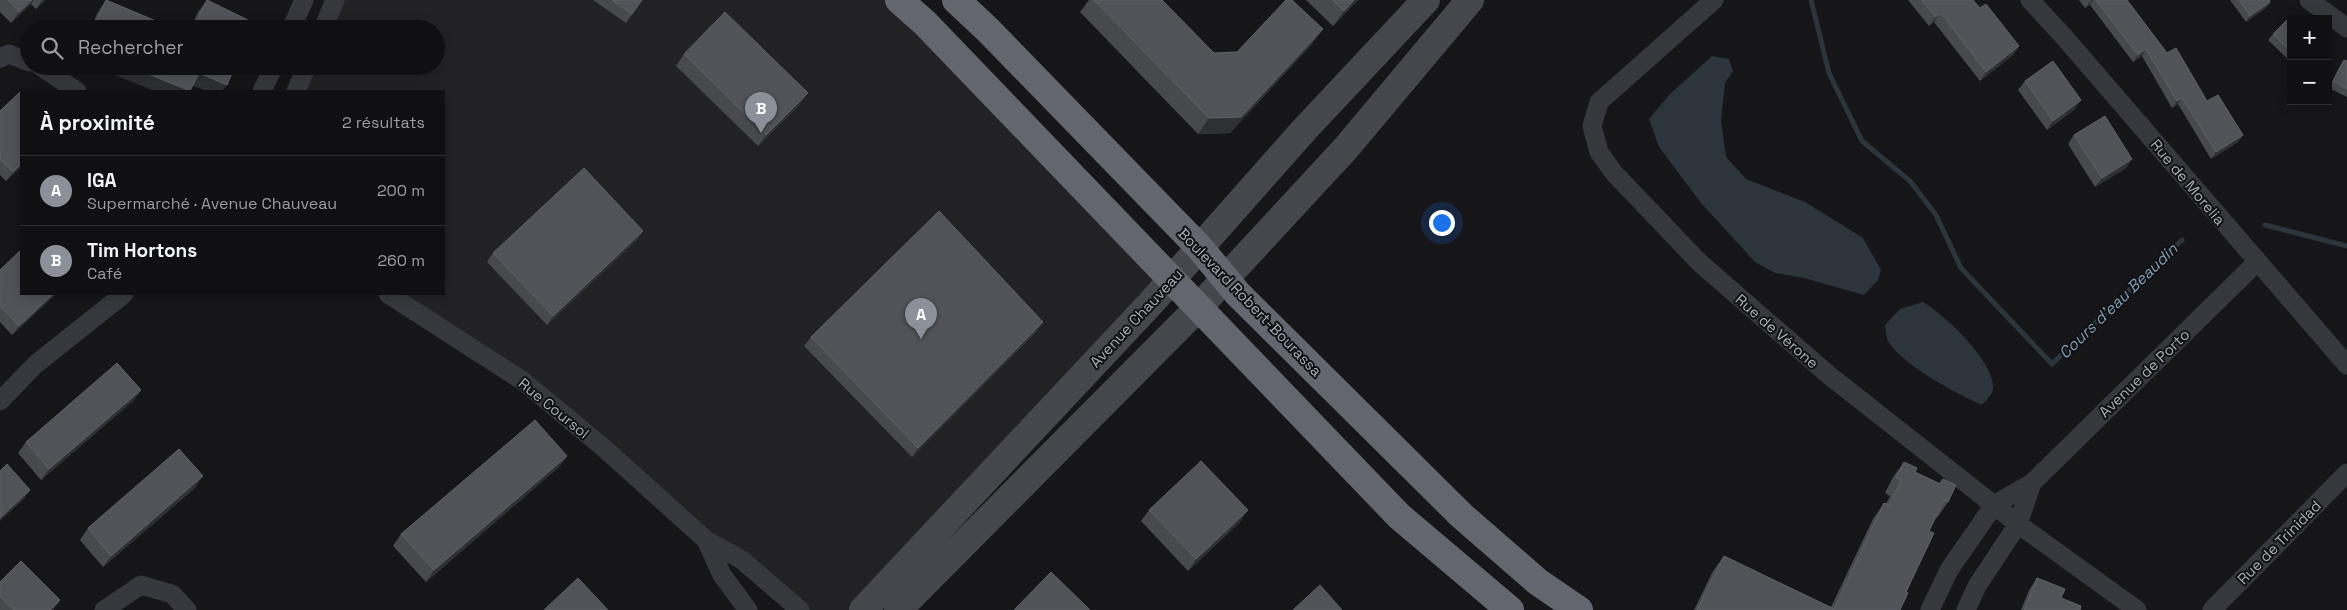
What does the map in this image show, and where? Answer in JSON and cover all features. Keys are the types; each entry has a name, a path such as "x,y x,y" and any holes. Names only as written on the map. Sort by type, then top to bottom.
{"highway":[{"path":"899,0 931,29 1142,247 1171,280 1398,516 1510,610"},
{"name":"Boulevard Robert-Bourassa","path":"956,0 995,37 1200,248 1238,294 1462,516 1538,582 1580,610"}],"main road":[{"name":"Avenue Chauveau","path":"863,610 1171,280 1304,130 1426,0"},
{"path":"898,610 1198,308 1346,148 1470,0"}],"street":[{"path":"295,20 304,0"},
{"path":"327,20 336,0"},
{"name":"Rue de Morelia","path":"2030,0 2066,38 2347,365"},
{"path":"2309,0 2347,28"},
{"name":"Rue de Vérone","path":"1713,1 1599,102 1592,126 1599,152 1614,174 1700,263 1830,376 2018,524 2136,610"},
{"path":"0,58 9,54 20,58"},
{"path":"53,75 76,90"},
{"path":"262,90 270,75"},
{"path":"296,90 303,75"},
{"name":"Avenue de Porto","path":"1930,610 1949,570 1994,505 2032,483 2257,262"},
{"path":"0,401 36,364 123,295"},
{"name":"Rue Coursol","path":"390,295 523,382 605,449 706,540 742,560 800,610"},
{"name":"Rue de Trinidad","path":"2212,610 2347,473"},
{"name":"Avenue de Porto","path":"1966,610 1977,586 2018,524 2032,483"},
{"name":"Rue Coursol","path":"706,540 722,575 748,610"},
{"path":"104,610 141,585 172,594 187,610"}],"shaded area":[{"path":"335,0 899,0 1171,280 863,610 800,610 605,449 389,295 445,295 445,90 296,90 303,75 445,75 445,20 327,20"},
{"path":"1712,56 1729,59 1733,71 1725,83 1721,121 1726,157 1746,179 1805,202 1863,238 1881,270 1878,280 1864,295 1804,278 1775,273 1755,262 1701,203 1659,147 1649,119 1670,94"},
{"path":"1923,302 1955,327 1985,363 1991,375 1993,389 1982,405 1946,387 1919,370 1897,352 1889,342 1885,325 1900,309"}],"building":[{"path":"8,0 32,0 19,12"},
{"path":"106,0 154,20 97,20"},
{"path":"207,0 248,20 197,20"},
{"path":"612,0 642,0 632,14"},
{"path":"1094,0 1162,0 1214,53 1237,52 1286,0 1292,0 1323,29 1241,117 1209,118"},
{"path":"1333,0 1354,0 1344,11"},
{"path":"1921,0 1973,0 1980,8 1986,4 2019,46 1986,72 1941,13 1936,17"},
{"path":"2096,0 2127,0 2167,53 2176,48 2207,101 2218,95 2243,135 2216,152 2182,98 2177,101 2146,49 2138,55"},
{"path":"2239,0 2269,0 2270,2 2250,16"},
{"path":"725,12 808,93 766,135 684,54"},
{"path":"2287,20 2287,48 2273,34"},
{"path":"2344,60 2347,61 2347,89 2333,81"},
{"path":"2053,61 2081,100 2053,121 2025,81"},
{"path":"151,75 198,75 190,90"},
{"path":"204,75 231,75 227,85"},
{"path":"20,92 20,165 13,172 0,159 0,111"},
{"path":"2105,116 2132,159 2102,178 2074,135"},
{"path":"584,168 643,231 553,316 493,253"},
{"path":"939,211 1043,322 918,448 811,337"},
{"path":"20,251 20,295 52,295 19,326 0,306 0,270"},
{"path":"117,363 141,390 49,469 26,442"},
{"path":"535,420 567,456 434,570 401,534"},
{"path":"179,449 203,476 111,556 88,528"},
{"path":"1201,461 1248,510 1196,559 1149,510"},
{"path":"1904,462 1917,468 1915,472 1940,484 1943,479 1956,485 1948,502 1944,500 1929,531 1934,533 1906,592 1908,593 1900,610 1697,610 1724,556 1834,609 1884,503 1889,505 1901,480 1896,478"},
{"path":"7,464 30,490 0,518 0,471"},
{"path":"21,561 60,600 50,610 14,610 0,596 0,582"},
{"path":"1051,572 1090,610 1014,610"},
{"path":"578,578 608,610 544,610"},
{"path":"2037,578 2065,589 2061,598 2081,606 2080,610 2024,610"},
{"path":"1320,585 1342,610 1293,610"}],"waterway":[{"name":"Cours d'eau Beaudin","path":"1811,0 1829,73 1862,141 1910,181 1936,215 1961,268 2052,364 2182,240"},
{"name":"Cours d'eau Beaudin","path":"2265,225 2347,246"}],"place":[{"name":"Tim Hortons","path":"761,133"},
{"name":"IGA","path":"921,339"}]}
